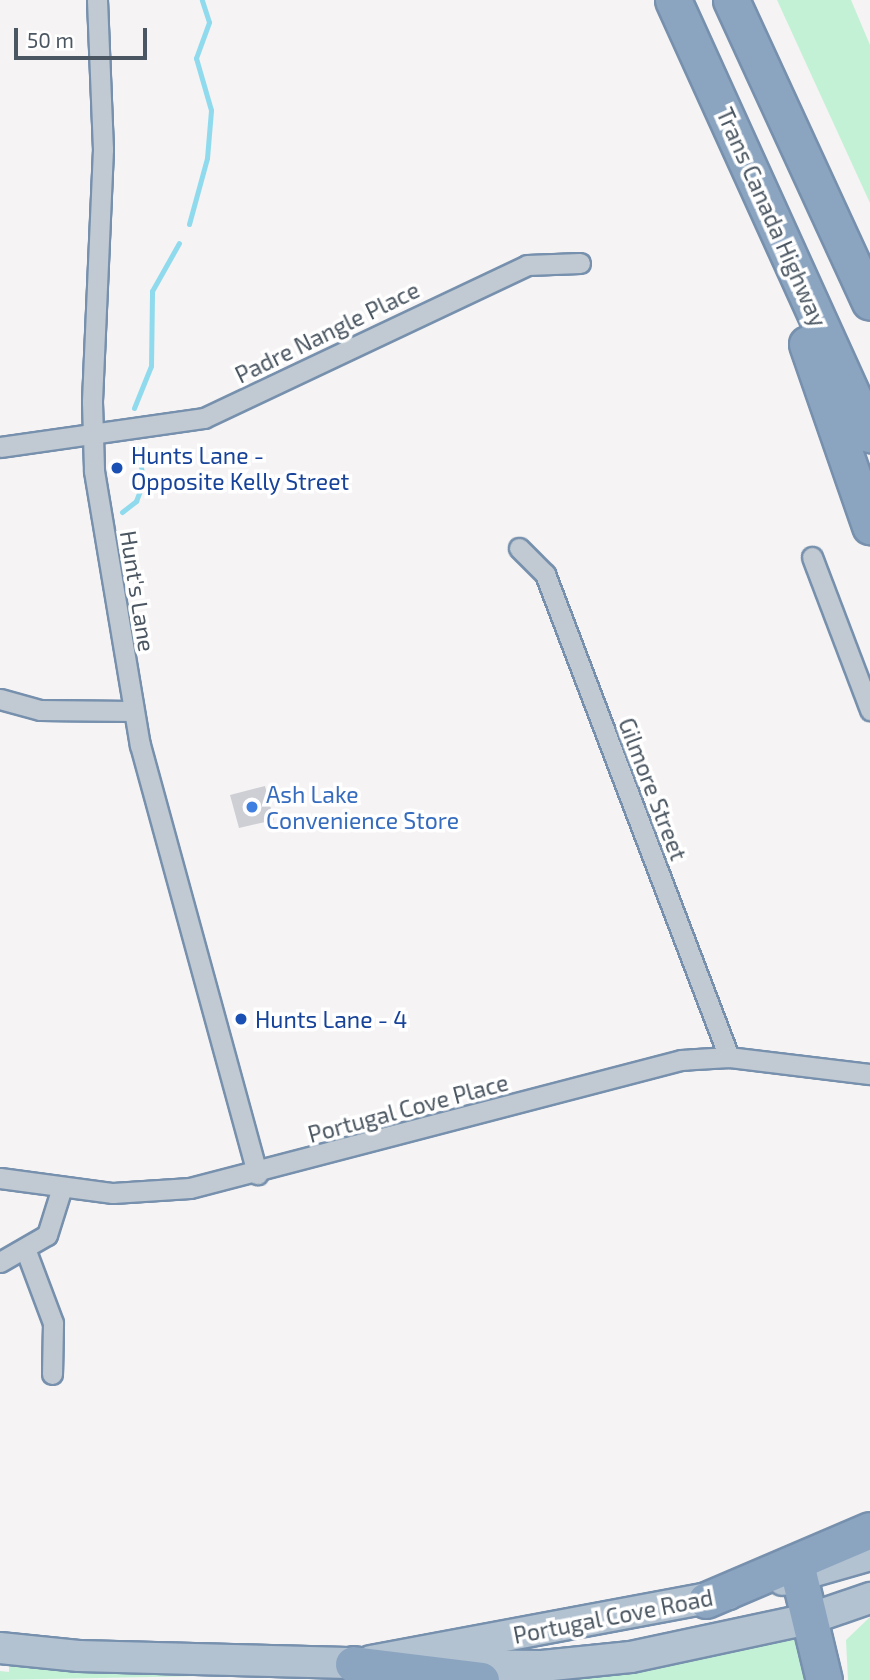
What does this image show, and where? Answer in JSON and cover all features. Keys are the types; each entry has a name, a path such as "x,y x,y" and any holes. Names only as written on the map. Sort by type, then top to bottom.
{"highway":[{"name":"Trans Canada Highway","path":"673,0 870,434"},
{"path":"731,0 870,302"},
{"path":"784,116 870,262"},
{"path":"738,142 870,526"},
{"path":"706,1600 870,1530"},
{"path":"799,1576 824,1680"},
{"path":"353,1664 481,1680"}],"main road":[{"name":"Portugal Cove Road","path":"353,1664 706,1600 870,1555"},
{"name":"Portugal Cove Road","path":"0,1648 79,1656 542,1666 619,1658 809,1619 870,1598"}],"street":[{"name":"Hunt's Lane","path":"97,0 103,149 91,435 133,711 257,1174"},
{"name":"Padre Nangle Place","path":"0,447 204,418 527,265 579,263"},
{"name":"Gilmore Street","path":"519,548 545,573 729,1057"},
{"path":"813,557 870,710"},
{"path":"0,699 40,710 133,711"},
{"name":"Portugal Cove Place","path":"0,1178 62,1187 158,1192 257,1174 639,1069 729,1057 870,1074"},
{"path":"0,1262 26,1251 54,1224 62,1187"},
{"path":"26,1251 53,1323 52,1374"}],"green space":[{"path":"777,0 851,0 870,45 870,203"},
{"path":"870,1617 870,1680 848,1680 846,1640"},
{"path":"805,1635 818,1680 566,1680 530,1675"},
{"path":"9,1665 200,1676 0,1680 0,1671 9,1672"}],"building":[{"name":"Ash Lake Convenience Store","path":"265,786 274,820 239,828 230,795"}],"waterway":[{"path":"189,224 207,158 211,110 196,58 209,22 202,0"},
{"path":"134,408 151,366 152,291 179,243"},
{"path":"122,512 136,501 143,483 139,448"}],"place":[{"name":"Hunts Lane - Opposite Kelly Street","path":"117,468"},
{"name":"Ash Lake Convenience Store","path":"252,807"},
{"name":"Hunts Lane - 4","path":"241,1019"}]}
